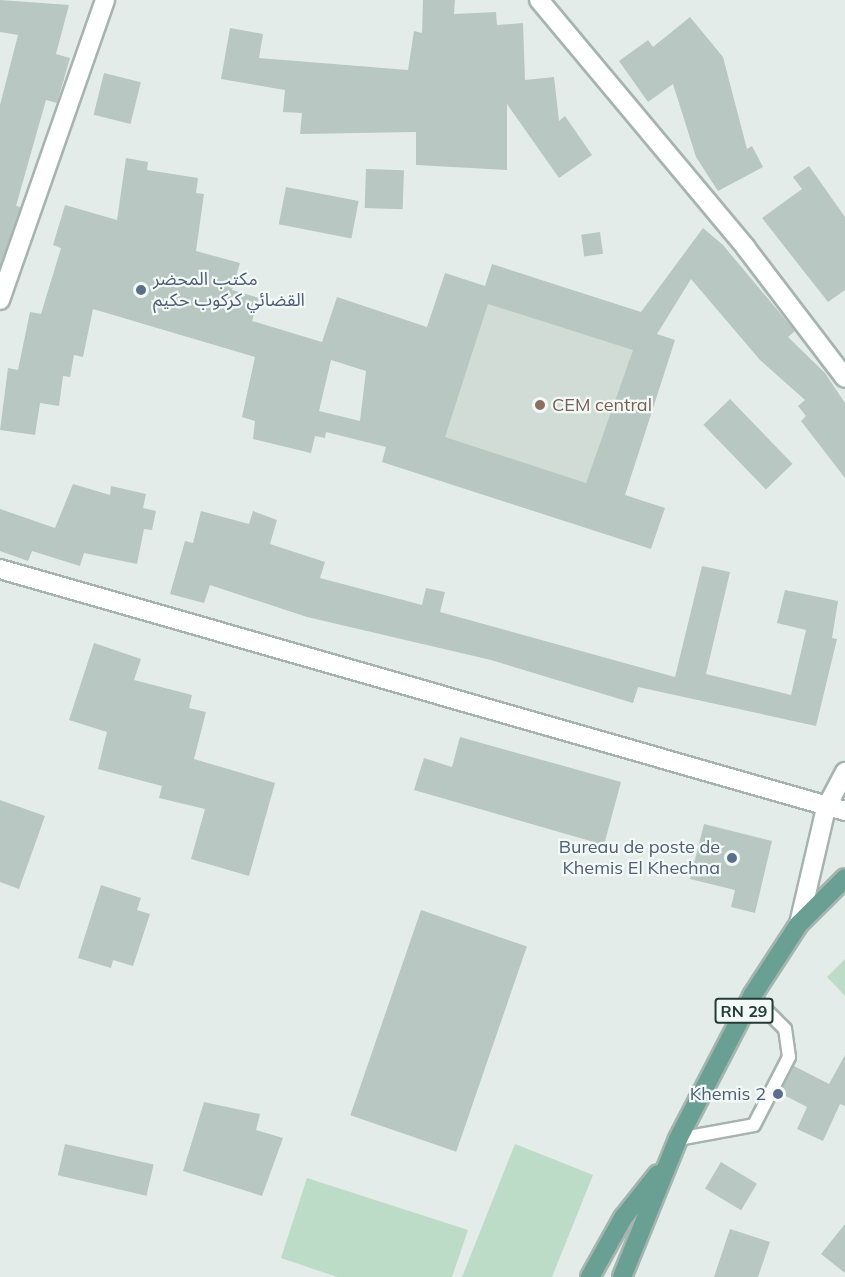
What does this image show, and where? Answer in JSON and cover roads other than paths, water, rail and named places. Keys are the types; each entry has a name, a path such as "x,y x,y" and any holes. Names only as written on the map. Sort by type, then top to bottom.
{"main road":[{"name":"RN 29","path":"668,1161 752,996 799,924 845,878"},
{"path":"591,1277 623,1218 668,1161"},
{"path":"622,1277 668,1161"}],"street":[{"path":"0,300 105,0"},
{"path":"539,0 747,248 845,378"},
{"path":"0,568 845,812"},
{"path":"799,924 826,808 845,772"}],"lane":[{"path":"678,1139 754,1125 789,1057 785,1029 752,996"}],"place":[{"name":"مكتب المحضر القضائي كركوب حكيم","path":"141,290"},
{"name":"CEM central","path":"540,405"},
{"name":"Bureau de poste de Khemis El Khechna","path":"732,858"},
{"name":"Khemis 2","path":"778,1094"}]}
